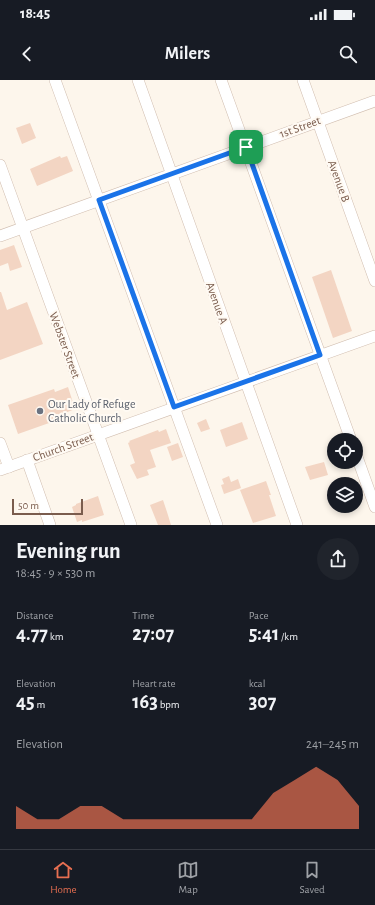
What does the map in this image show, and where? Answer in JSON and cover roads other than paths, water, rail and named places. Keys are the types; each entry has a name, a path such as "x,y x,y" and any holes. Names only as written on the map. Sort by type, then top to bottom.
{"street":[{"path":"55,80 217,525"},
{"name":"Avenue A","path":"138,80 297,525"},
{"path":"222,80 348,433"},
{"name":"Avenue B","path":"303,80 375,281"},
{"name":"1st Street","path":"0,236 375,100"},
{"name":"Webster Street","path":"0,165 131,525"},
{"name":"Church Street","path":"4,469 98,434 375,336"},
{"path":"0,443 4,469"},
{"path":"27,460 50,525"},
{"path":"361,469 375,507"}],"place":[{"name":"Our Lady of Refuge Catholic Church","path":"40,411"}]}
